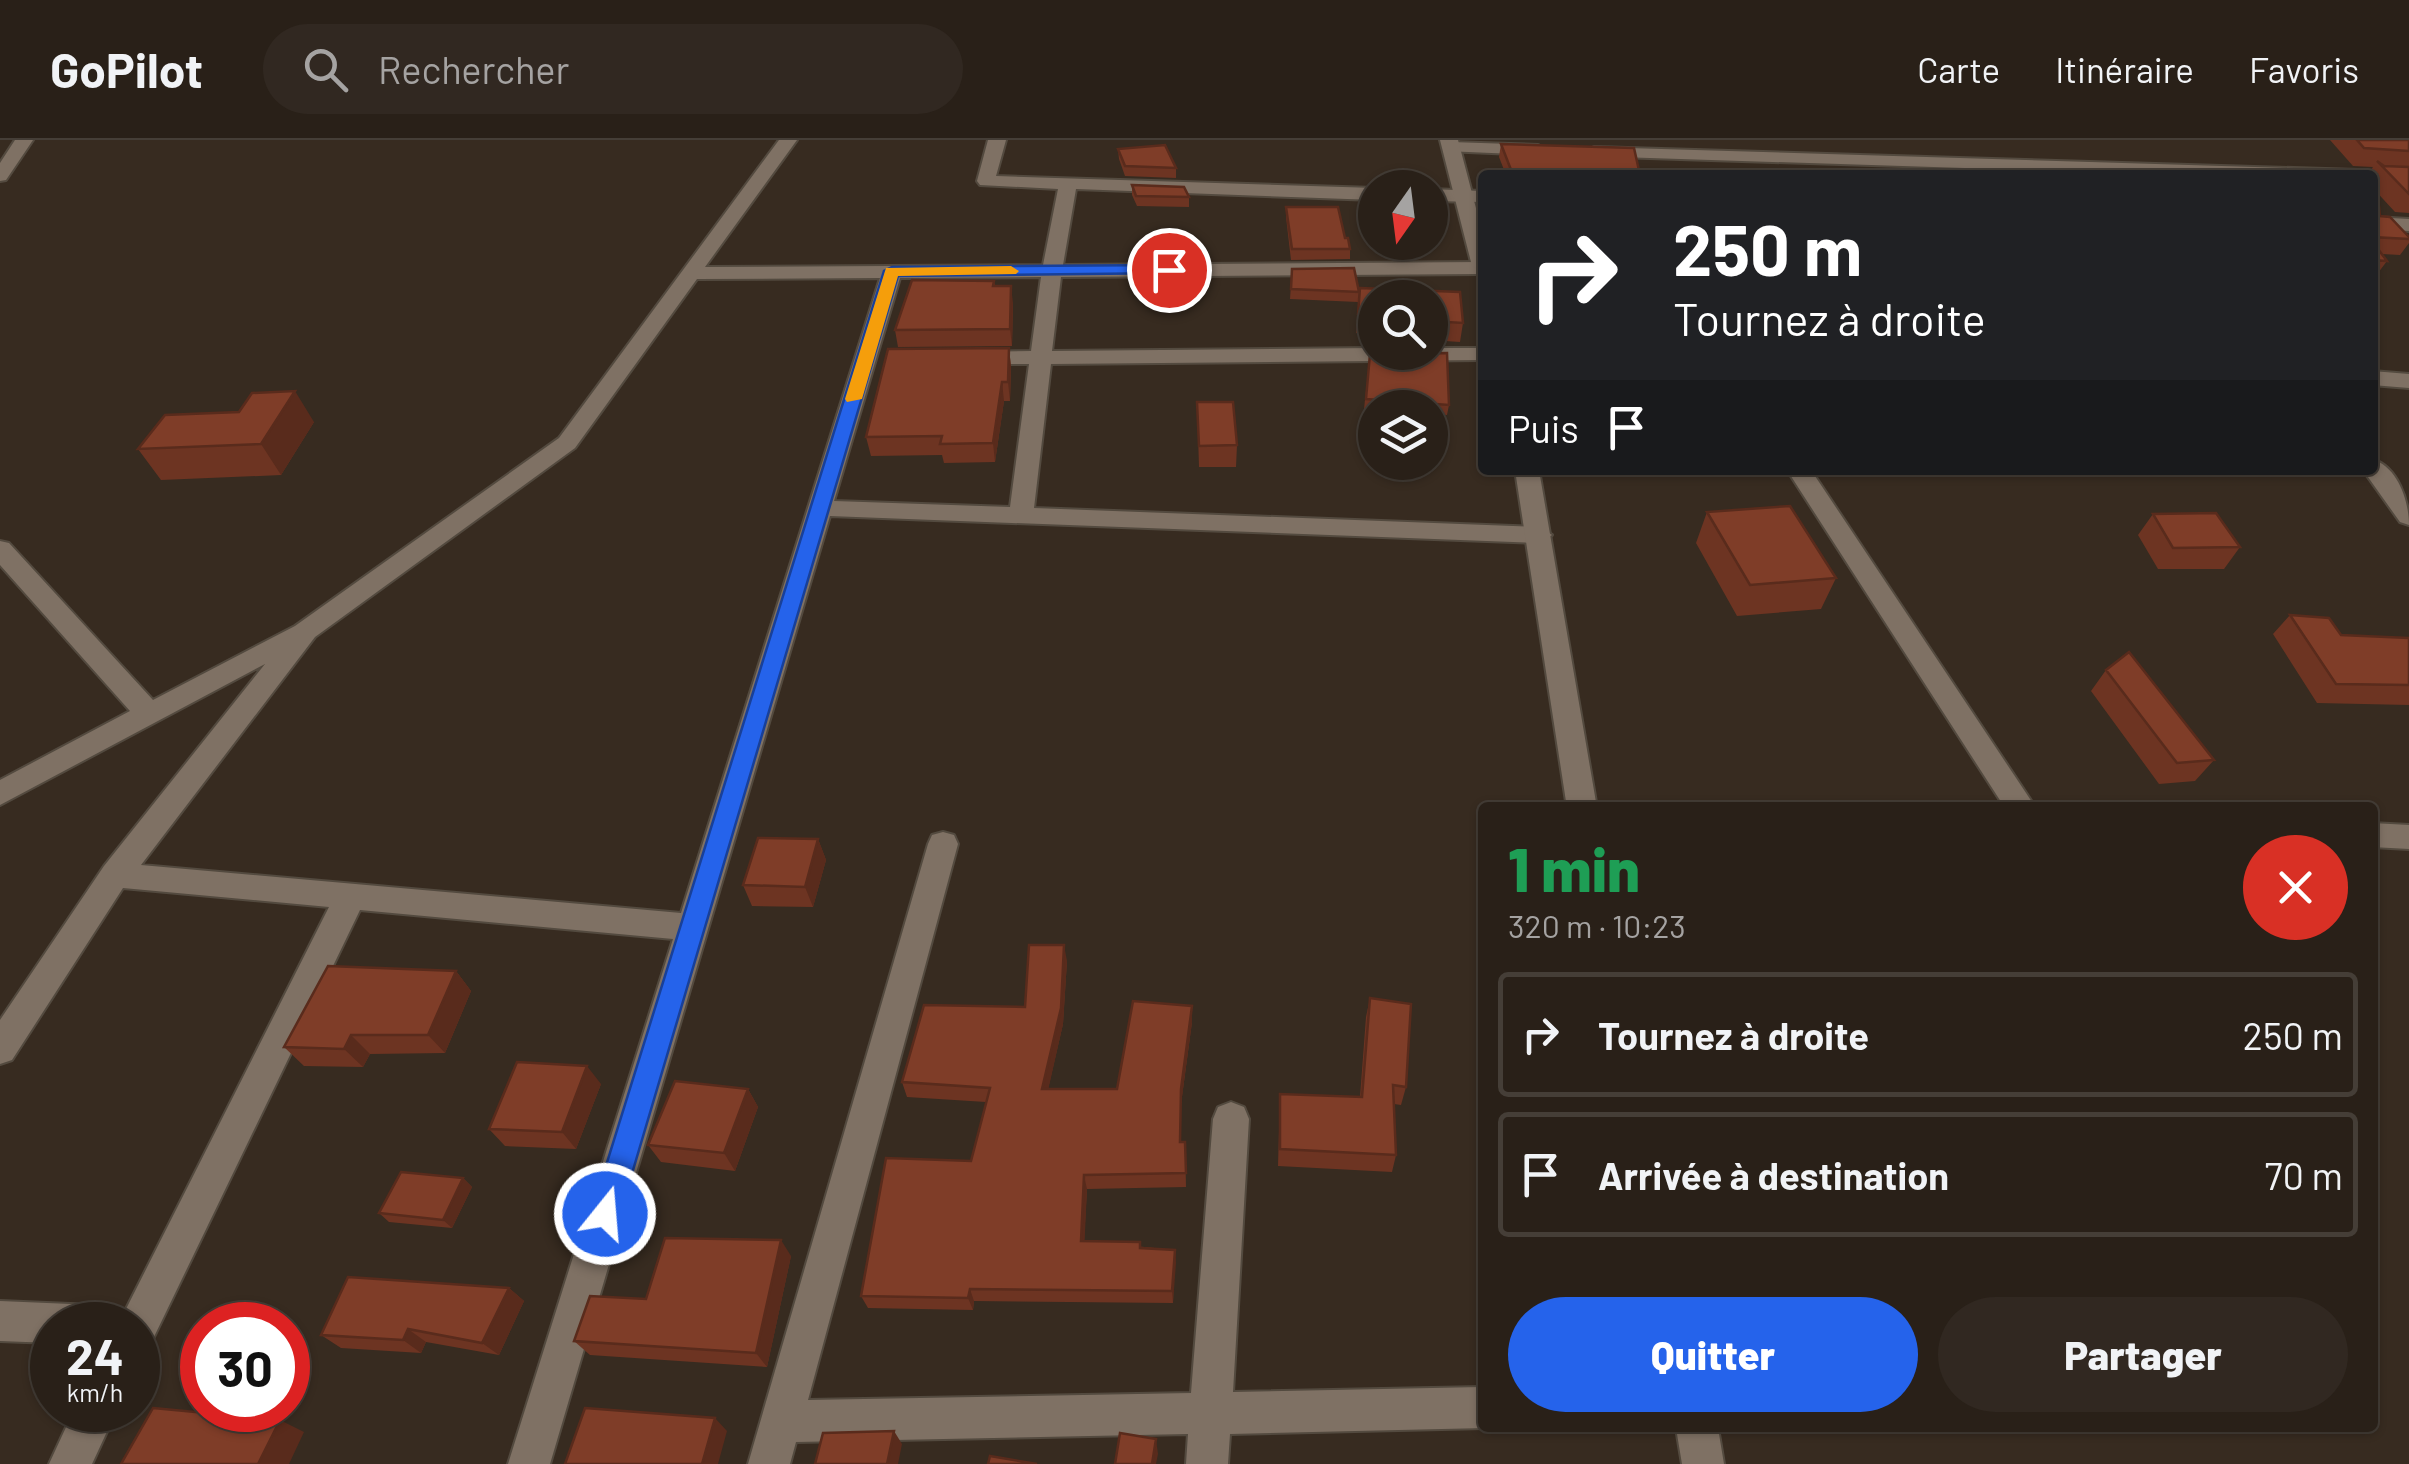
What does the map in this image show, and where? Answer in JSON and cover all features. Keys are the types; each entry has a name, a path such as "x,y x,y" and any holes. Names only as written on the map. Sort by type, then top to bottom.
{"street":[{"path":"0,176 24,140"},
{"path":"0,794 306,631 567,443 788,140"},
{"path":"997,140 986,180 1358,193"},
{"path":"1986,140 2005,164"},
{"path":"1478,232 1474,197 1450,144 1574,151 1618,146 2005,164 2244,170"},
{"path":"1021,516 1052,270 1068,183"},
{"path":"1448,196 1474,197"},
{"path":"2378,224 2405,229"},
{"path":"692,272 1478,267"},
{"path":"529,1464 820,508 875,358 892,271"},
{"path":"943,358 1478,354"},
{"path":"2378,378 2409,381"},
{"path":"2378,474 2409,518"},
{"path":"1528,475 1581,802"},
{"path":"1801,475 2017,802"},
{"path":"820,508 1540,535"},
{"path":"0,549 150,715"},
{"path":"0,1049 116,875 306,631"},
{"path":"2378,835 2409,837"},
{"path":"769,1464 943,844"},
{"path":"116,875 692,928"},
{"path":"150,1302 349,899"},
{"path":"1208,1464 1231,1119"},
{"path":"0,1321 30,1322"},
{"path":"780,1421 1478,1408"},
{"path":"70,1464 85,1432"},
{"path":"1698,1432 1703,1464"}],"building":[{"path":"2357,140 2409,140 2409,151 2364,148"},
{"path":"1501,144 1634,148 1639,170 1511,170"},
{"path":"1165,145 1176,168 1125,166 1118,149"},
{"path":"2377,161 2384,166 2409,167 2409,194"},
{"path":"1132,185 1184,187 1189,197 1136,196"},
{"path":"2378,205 2380,216 2390,217 2409,239 2378,237"},
{"path":"1286,207 1338,207 1350,249 1292,249"},
{"path":"1354,268 1358,292 1291,289 1292,269"},
{"path":"912,280 994,281 993,286 1011,286 1010,329 895,330"},
{"path":"1448,292 1460,292 1463,323 1448,322"},
{"path":"1009,348 1008,382 1002,382 993,443 940,444 942,436 866,437 888,349"},
{"path":"1369,370 1448,370 1449,405 1448,390 1367,390"},
{"path":"295,391 261,444 138,449 165,415 239,412 252,393"},
{"path":"1197,402 1233,402 1237,445 1199,446"},
{"path":"1790,506 1836,578 1750,585 1707,512"},
{"path":"2216,513 2240,547 2173,548 2153,514"},
{"path":"2290,615 2329,618 2341,635 2409,638 2409,685 2336,684"},
{"path":"2129,652 2214,760 2177,763 2106,670"},
{"path":"758,838 818,839 805,887 743,885"},
{"path":"1029,945 1064,945 1061,1008 1042,1089 1117,1089 1133,1001 1192,1006 1181,1089 1180,1142 1185,1142 1186,1173 1084,1175 1081,1241 1140,1242 1140,1248 1175,1250 1172,1291 970,1289 968,1298 861,1296 886,1158 971,1161 990,1088 902,1082 924,1005 1025,1007"},
{"path":"328,966 456,971 428,1035 351,1035 344,1049 284,1047"},
{"path":"1370,998 1411,1004 1406,1087 1393,1085 1396,1155 1280,1149 1280,1094 1362,1097"},
{"path":"517,1062 587,1066 562,1132 489,1129"},
{"path":"675,1081 748,1089 724,1153 648,1145"},
{"path":"401,1172 463,1178 443,1220 379,1213"},
{"path":"665,1238 781,1240 756,1353 574,1341 590,1296 646,1299"},
{"path":"348,1277 509,1288 482,1343 408,1329 403,1340 321,1335"},
{"path":"585,1408 715,1418 702,1464 565,1464"},
{"path":"160,1409 180,1411 180,1432 274,1432 258,1464 121,1464 139,1432 160,1432"},
{"path":"894,1431 887,1464 815,1464 823,1433"},
{"path":"1120,1433 1156,1439 1152,1464 1115,1464"},
{"path":"990,1456 1037,1464 988,1464"}],"slow traffic":[{"path":"853,399 892,271 1011,271"}],"route":[{"path":"605,1214 892,271 1169,270"}]}
